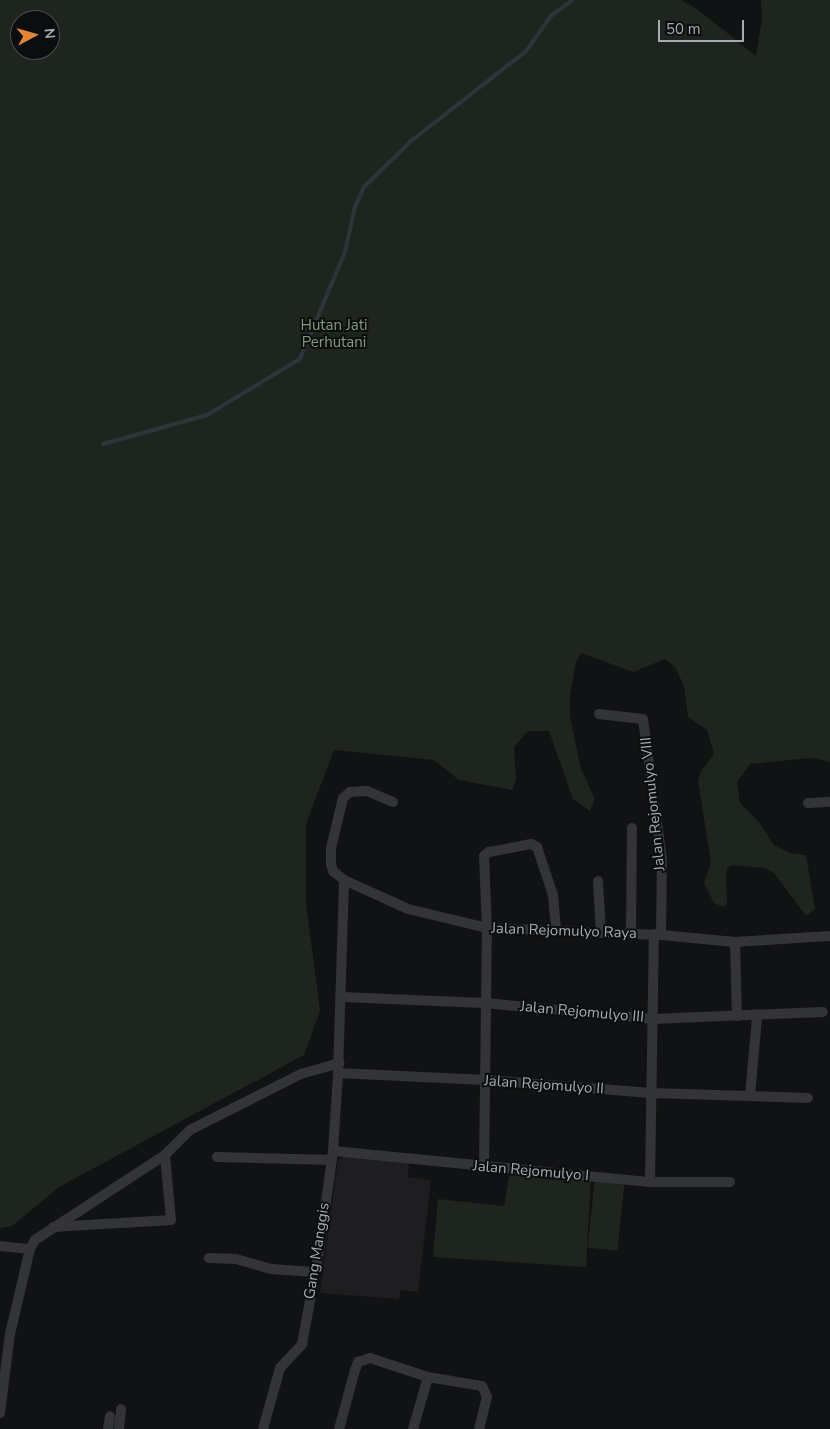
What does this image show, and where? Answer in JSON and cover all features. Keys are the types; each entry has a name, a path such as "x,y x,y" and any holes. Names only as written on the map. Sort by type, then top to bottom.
{"street":[{"name":"Jalan Rejomulyo VIII","path":"599,714 643,719 660,842 657,935"},
{"path":"344,880 333,871 331,848 343,798 350,792 367,791 393,802"},
{"path":"808,804 830,802"},
{"path":"632,828 632,934"},
{"path":"484,1168 487,928 484,856 489,852 531,844 541,854 553,895 556,931"},
{"name":"Jalan Rejomulyo Raya","path":"344,880 408,909 487,928 657,935 735,942 830,936"},
{"name":"Gang Manggis","path":"263,1429 280,1368 302,1344 332,1156 342,997 344,880"},
{"path":"598,881 601,933"},
{"path":"650,1182 653,1019 657,935"},
{"path":"735,942 737,1016"},
{"name":"Jalan Rejomulyo III","path":"342,997 485,1003 653,1019 756,1017 823,1012"},
{"path":"750,1096 756,1017"},
{"name":"Jalan Rejomulyo II","path":"30,1249 35,1240 52,1227 166,1155 190,1130 300,1074 338,1068 651,1093 808,1098"},
{"path":"52,1227 171,1220 166,1155"},
{"name":"Jalan Rejomulyo I","path":"217,1157 332,1156 650,1182 730,1182"},
{"path":"0,1246 30,1249 10,1334 0,1413"},
{"path":"210,1258 236,1259 271,1269 314,1272"},
{"path":"339,1429 358,1362 370,1358 428,1377 486,1390 480,1428"},
{"path":"413,1429 428,1377"},
{"path":"119,1429 121,1409"},
{"path":"108,1429 110,1416"}],"shaded area":[{"path":"346,1156 409,1162 408,1177 431,1180 418,1292 400,1290 399,1299 320,1293 338,1160"}],"green space":[{"name":"Hutan Jati Perhutani","path":"0,0 681,0 697,9 756,56 762,19 761,0 830,0 830,762 812,758 750,764 737,782 740,803 758,821 774,845 790,853 806,855 815,909 806,916 774,873 764,868 732,865 727,868 727,903 724,907 714,903 704,883 711,862 698,781 701,771 714,754 707,730 688,717 684,686 675,667 665,659 633,672 581,653 576,662 570,694 570,717 581,769 595,799 590,811 573,799 549,731 528,731 514,747 516,780 512,790 459,780 434,760 334,750 306,824 306,903 320,1011 304,1055 59,1187 12,1226 0,1228"},
{"path":"510,1171 591,1176 586,1267 433,1257 438,1199 504,1206"},
{"path":"595,1177 625,1180 617,1251 588,1248"}],"waterway":[{"path":"103,444 207,415 300,359 345,252 355,207 364,187 411,141 526,51 551,16 572,0"}]}
